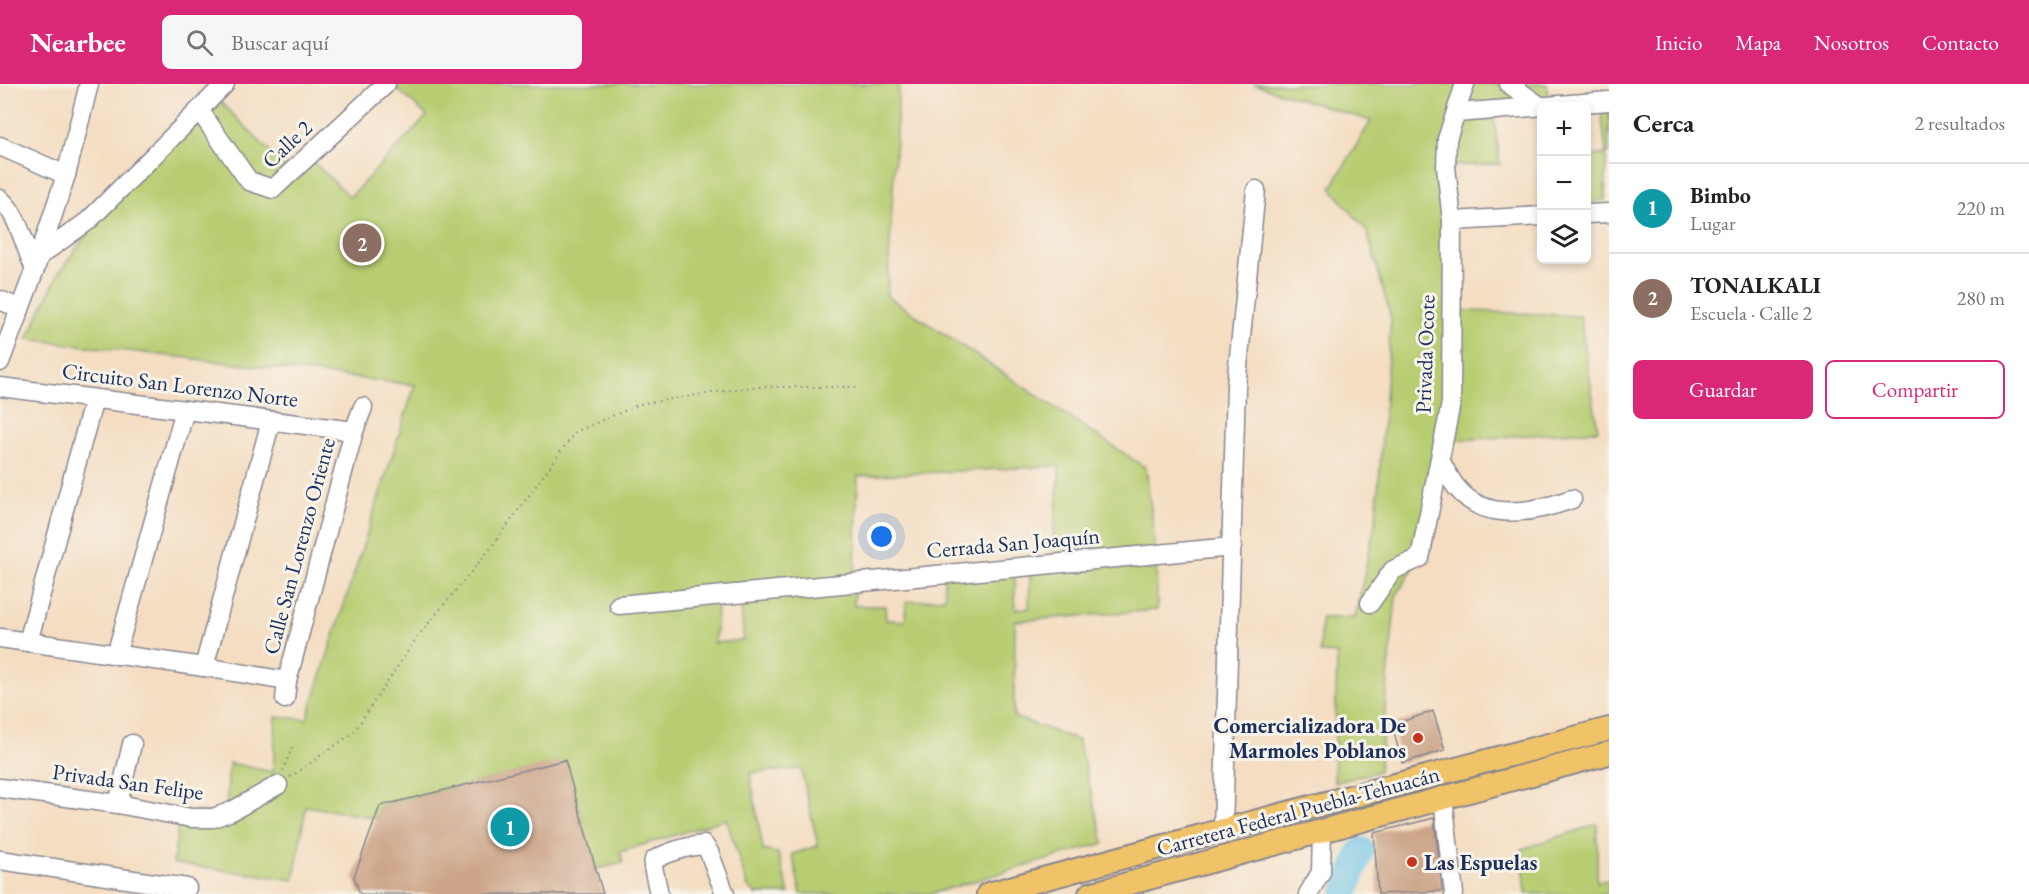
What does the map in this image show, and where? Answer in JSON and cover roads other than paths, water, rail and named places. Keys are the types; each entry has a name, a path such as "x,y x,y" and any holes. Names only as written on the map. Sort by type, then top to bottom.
{"main road":[{"name":"Carretera Federal Puebla-Tehuacán","path":"988,894 1609,729"},
{"name":"Carretera Federal Puebla-Tehuacán","path":"1090,894 1609,753"}],"street":[{"path":"0,362 66,174 89,84"},
{"path":"37,262 88,221 225,84"},
{"name":"Calle 2","path":"200,110 249,181 273,189 386,84"},
{"name":"Privada Ocote","path":"1370,603 1393,570 1420,558 1451,404 1452,221 1446,167 1447,139 1466,84"},
{"path":"1509,84 1537,104"},
{"path":"1591,102 1609,101"},
{"path":"1455,113 1537,106"},
{"path":"0,146 66,174"},
{"path":"1223,830 1236,386 1256,190"},
{"path":"0,200 6,204 18,227 25,248 37,262"},
{"path":"1591,214 1609,213"},
{"path":"1452,221 1537,216"},
{"path":"0,300 20,309"},
{"name":"Circuito San Lorenzo Norte","path":"0,387 354,431"},
{"path":"28,642 94,399"},
{"name":"Calle San Lorenzo Oriente","path":"204,666 286,690 354,431 363,407"},
{"path":"116,655 185,410"},
{"path":"0,638 204,666 271,421"},
{"path":"1440,460 1457,489 1473,503 1494,510 1518,512 1540,509 1572,499"},
{"name":"Cerrada San Joaquín","path":"619,605 1232,547"},
{"path":"118,804 132,744"},
{"name":"Privada San Felipe","path":"0,788 118,804 191,818 213,818 232,811 278,785"},
{"path":"1443,798 1454,894"},
{"path":"1308,894 1321,872 1322,831"},
{"path":"658,894 653,867 654,860 662,855 705,845 725,894"},
{"path":"0,860 153,889 187,888"}],"waterway":[{"path":"1345,894 1361,850"}],"place":[{"name":"TONALKALI","path":"362,243"},
{"name":"Comercializadora De Marmoles Poblanos","path":"1418,738"},
{"name":"Bimbo","path":"510,827"},
{"name":"Las Espuelas","path":"1412,862"}]}
